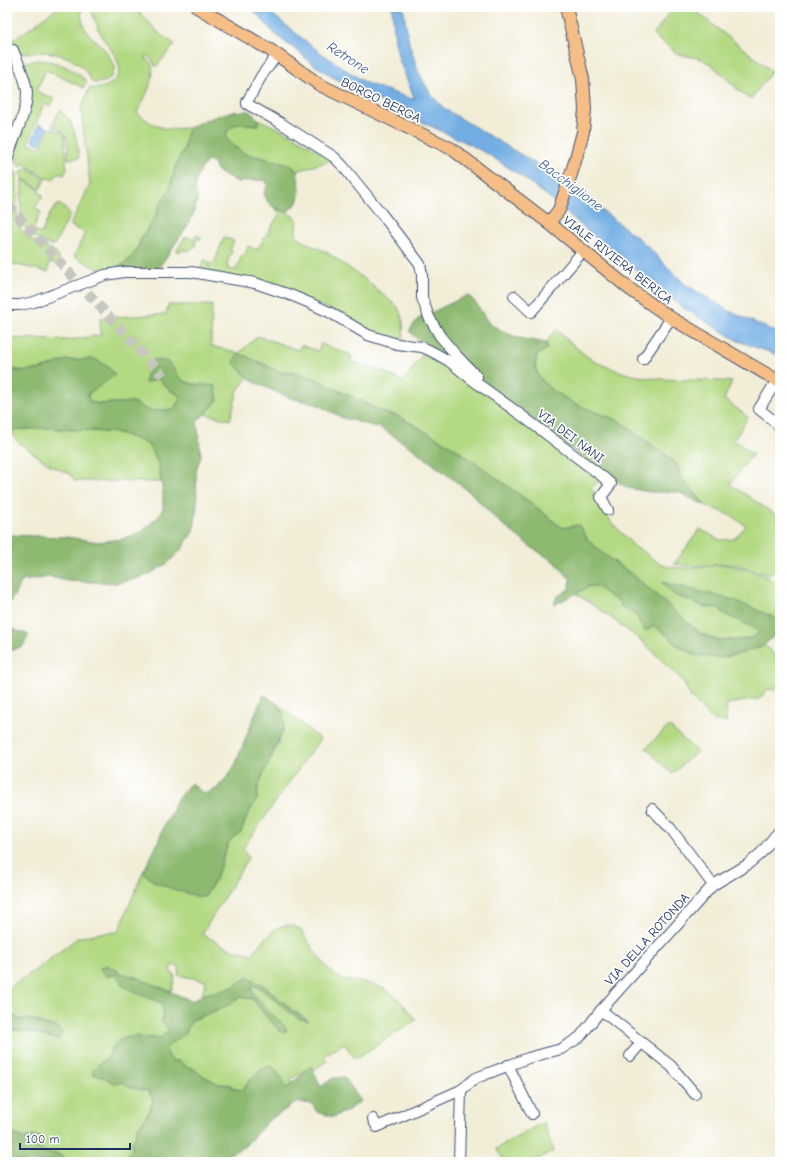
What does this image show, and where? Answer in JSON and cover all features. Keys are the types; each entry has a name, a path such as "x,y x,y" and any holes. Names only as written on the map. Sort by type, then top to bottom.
{"main road":[{"name":"BORGO BERGA","path":"197,7 277,55 320,85 452,149 549,223"},
{"path":"549,223 559,210 574,165 583,132 585,109 583,79 566,7"},
{"name":"VIALE RIVIERA BERICA","path":"549,223 631,290 671,318 779,381"}],"street":[{"path":"7,161 21,119 27,92 13,50"},
{"path":"277,55 262,75 247,104 279,122 334,158 350,174 420,264 422,274 422,298 429,317 440,336 490,393"},
{"path":"514,296 532,312 583,252"},
{"path":"7,305 20,305 34,302 105,274 173,271 209,274 274,289 331,313 368,335 397,344 422,347 449,360 490,393"},
{"name":"VIALE RIVIERA BERICA","path":"643,359 671,318"},
{"path":"779,381 759,409 780,426"},
{"name":"VIA DEI NANI","path":"490,393 522,415 611,484 601,497 608,510"},
{"path":"652,809 671,829 713,885"},
{"name":"VIA DELLA ROTONDA","path":"373,1119 377,1127 461,1090 476,1078 508,1065 561,1049 571,1044 580,1037 601,1010 713,885 747,865 761,853 780,830"},
{"path":"601,1010 672,1066 695,1094"},
{"path":"630,1056 641,1043"},
{"path":"508,1065 532,1114"},
{"path":"459,1162 461,1090"}],"green space":[{"path":"58,7 81,7 81,16 87,32 105,50 115,67 110,78 105,82 93,83 85,70 78,63 57,54 32,52 19,54 16,45 14,45 12,40"},
{"path":"90,7 134,7 162,36 175,44 156,67 151,59 146,55 145,58 150,62 153,73 143,102 137,112 147,121 160,127 171,129 188,128 184,149 176,165 169,191 160,203 155,218 140,241 137,250 129,260 118,267 99,270 74,256 85,233 70,225 90,185 81,110 89,88 100,88 109,85 115,80 119,69 116,58 100,33"},
{"path":"674,7 690,7 772,71 751,99 746,97 713,66 702,59 678,54 653,35"},
{"path":"37,60 52,62 64,66 87,81 84,88 46,70 36,91 54,99 51,106 44,104 28,143 40,148 50,128 62,132 65,137 67,169 64,175 58,173 53,180 49,178 47,179 24,164 20,166 16,162 17,158 12,157 23,118 23,63"},
{"path":"60,110 72,126 76,138 79,158 68,159 68,142 66,135 52,126"},
{"path":"249,111 258,119 258,125 236,124 227,131 226,138 233,146 245,154 290,164 297,171 300,191 297,203 287,212 275,208 265,197 264,192 268,185 265,180 238,182 217,171 214,163 207,161 197,178 195,188 198,198 193,215 158,269 133,269 118,267 129,260 137,250 140,241 155,218 160,203 169,191 176,165 184,149 188,128 229,112"},
{"path":"258,119 294,136 333,160 297,171 290,164 245,154 233,146 226,138 227,131 236,124 258,125"},
{"path":"28,168 45,180 40,189 22,178 21,174 23,170"},
{"path":"10,170 17,173 17,216 19,227 28,238 56,253 59,258 58,264 50,262 48,272 9,263 11,222 7,172"},
{"path":"22,179 39,190 39,193 43,196 35,208 41,212 34,227 35,231 41,234 50,214 58,204 65,208 69,213 70,215 55,244 50,246 33,236 28,232 22,222"},
{"path":"274,208 287,212 297,219 296,234 303,241 328,253 363,278 398,307 403,320 404,343 384,339 330,309 200,271 204,260 209,262 208,267 211,263 214,264 224,237 234,241 226,266 229,267 228,269 236,270 242,255 244,256 248,246 257,250 280,213"},
{"path":"196,235 202,238 195,241 196,246 189,251 183,250 178,252 177,250 185,237 186,238 188,236 193,239"},
{"path":"468,295 476,303 489,324 518,338 546,343 548,348 537,355 535,367 539,377 549,388 575,404 619,421 675,462 684,480 705,505 678,492 649,492 628,488 608,476 422,344 409,331 418,319"},
{"path":"168,305 212,305 211,346 239,353 258,336 298,350 301,345 318,351 321,344 351,355 351,362 385,372 403,382 425,351 440,358 601,479 591,489 600,498 599,499 611,522 636,548 642,550 664,565 680,568 719,565 739,567 780,584 780,631 759,634 751,638 739,640 717,640 701,634 633,575 606,556 588,540 579,526 562,528 531,503 455,448 398,416 385,413 296,373 280,372 257,361 243,373 248,377 238,390 230,420 205,414 218,400 215,386 192,384 182,380 168,362 159,379 168,389 182,396 174,409 149,411 133,402 98,404 89,401 88,394 97,387 66,360 37,370 23,370 7,367 7,338 68,340 101,335 100,318 166,314"},
{"path":"556,330 582,353 593,360 624,373 654,378 732,382 724,399 748,417 734,440 753,454 730,484 780,518 780,567 768,575 738,565 726,564 694,566 674,564 700,529 720,540 734,539 746,526 732,516 705,505 684,480 675,462 619,421 575,404 549,388 539,377 535,367 537,355 548,348 546,343"},
{"path":"239,353 280,372 296,373 314,378 385,413 398,416 455,448 531,503 562,528 579,525 588,540 606,556 633,575 701,634 717,640 739,640 751,638 759,633 756,629 724,614 719,608 705,607 674,595 662,582 734,600 780,620 780,631 764,645 739,654 720,658 693,655 689,651 681,648 666,634 654,626 646,631 644,630 636,615 622,608 618,600 599,588 590,586 554,605 557,597 569,589 571,580 555,562 531,547 497,520 471,493 412,448 381,428 343,418 316,404 290,398 254,382 233,362"},
{"path":"95,359 107,366 115,375 88,394 89,401 98,404 133,402 149,411 174,409 181,396 168,389 159,379 145,383 146,374 154,359 168,362 182,380 192,384 215,386 218,400 197,421 201,456 196,471 197,505 194,530 182,549 168,563 150,574 136,579 116,583 68,581 50,577 22,581 7,608 7,535 67,537 98,542 122,539 141,532 159,516 163,508 163,492 158,463 148,444 120,433 47,428 9,430 7,432 7,367 17,371 38,370 66,360"},
{"path":"47,428 120,433 148,444 158,463 161,482 75,481 70,474 50,465 18,442 9,430"},
{"path":"590,586 599,588 618,600 622,608 636,615 644,630 646,631 654,626 666,634 681,648 689,651 693,655 739,654 764,645 780,659 780,691 768,689 759,699 727,704 726,723 713,720 692,699 682,680 644,643 602,611 575,593"},
{"path":"7,627 29,635 23,646 7,652"},
{"path":"264,695 279,705 284,715 284,727 258,786 257,799 247,816 241,832 228,843 216,878 205,897 196,896 153,881 143,872 177,799 191,783 204,794 216,789 229,775 236,763"},
{"path":"279,705 320,739 243,848 248,858 202,934 228,948 252,954 266,938 278,928 287,925 296,927 300,929 322,961 336,976 346,980 374,985 389,991 400,1001 416,1020 355,1059 344,1043 324,1056 327,1061 313,1070 311,1067 290,1080 293,1085 287,1088 279,1074 272,1066 259,1071 243,1090 234,1089 231,1085 219,1084 201,1075 194,1069 185,1066 180,1061 173,1061 169,1057 166,1049 172,1042 183,1035 190,1021 229,1005 241,997 253,999 271,1021 286,1028 253,993 251,988 256,986 264,990 273,999 298,1018 308,1021 248,977 233,987 202,995 206,981 178,975 180,967 172,965 170,972 174,974 175,979 171,991 139,978 120,973 114,968 120,980 143,996 161,1003 165,1026 170,1031 164,1034 160,1039 136,1036 118,1041 112,1047 109,1056 99,1064 99,1076 123,1082 128,1087 149,1091 153,1100 151,1108 138,1127 132,1141 132,1149 123,1160 119,1162 69,1162 64,1157 57,1154 44,1152 39,1148 43,1139 33,1136 24,1138 17,1135 7,1137 7,1028 28,1031 42,1036 51,1025 35,1020 20,1019 7,1014 7,989 41,966 77,938 99,933 118,932 143,872 153,881 196,896 212,881 219,870 227,846 235,836 241,832 247,816 257,799 258,786 282,734 284,719"},
{"path":"669,726 697,752 672,774 646,748"},
{"path":"107,965 120,973 139,978 192,1001 202,995 233,987 248,977 265,986 292,1010 309,1021 297,1017 262,989 256,986 251,988 256,997 286,1028 287,1032 281,1032 264,1014 253,999 241,997 229,1005 190,1021 186,1032 166,1049 169,1057 173,1061 180,1061 185,1066 194,1069 201,1075 219,1084 231,1085 234,1089 243,1090 259,1071 267,1067 272,1066 279,1074 287,1088 311,1066 321,1087 333,1078 344,1077 361,1101 347,1111 333,1117 317,1112 312,1104 297,1102 268,1121 245,1146 213,1162 119,1162 123,1160 132,1149 132,1141 138,1127 151,1108 153,1100 149,1091 128,1087 123,1082 116,1084 93,1074 92,1071 109,1056 112,1047 118,1041 124,1038 136,1036 160,1039 164,1034 170,1031 161,1021 163,1016 163,1008 161,1003 134,992 122,985 117,975 106,976 100,968"},
{"path":"7,1014 23,1020 34,1020 46,1025 57,1027 60,1029 62,1034 60,1039 56,1040 32,1032 7,1028"},
{"path":"543,1122 554,1151 532,1162 505,1162 496,1149"},
{"path":"16,1135 25,1139 35,1136 41,1137 44,1139 39,1148 44,1152 57,1154 64,1157 69,1162 7,1162 7,1137"}],"water":[{"name":"Bacchiglione","path":"249,7 266,7 272,14 318,51 366,83 415,100 399,60 395,42 392,7 403,7 409,43 418,71 431,95 445,109 533,162 578,192 642,241 685,284 729,311 780,334 780,356 738,341 682,307 655,286 620,255 598,240 550,198 518,174 491,156 469,144 403,113 397,107 390,106 352,88 331,76 287,44"},
{"path":"39,124 48,128 40,144 32,141"}],"tunnel":[{"path":"7,204 163,376"}],"water label":[{"name":"Retrone","path":"348,58"}]}
